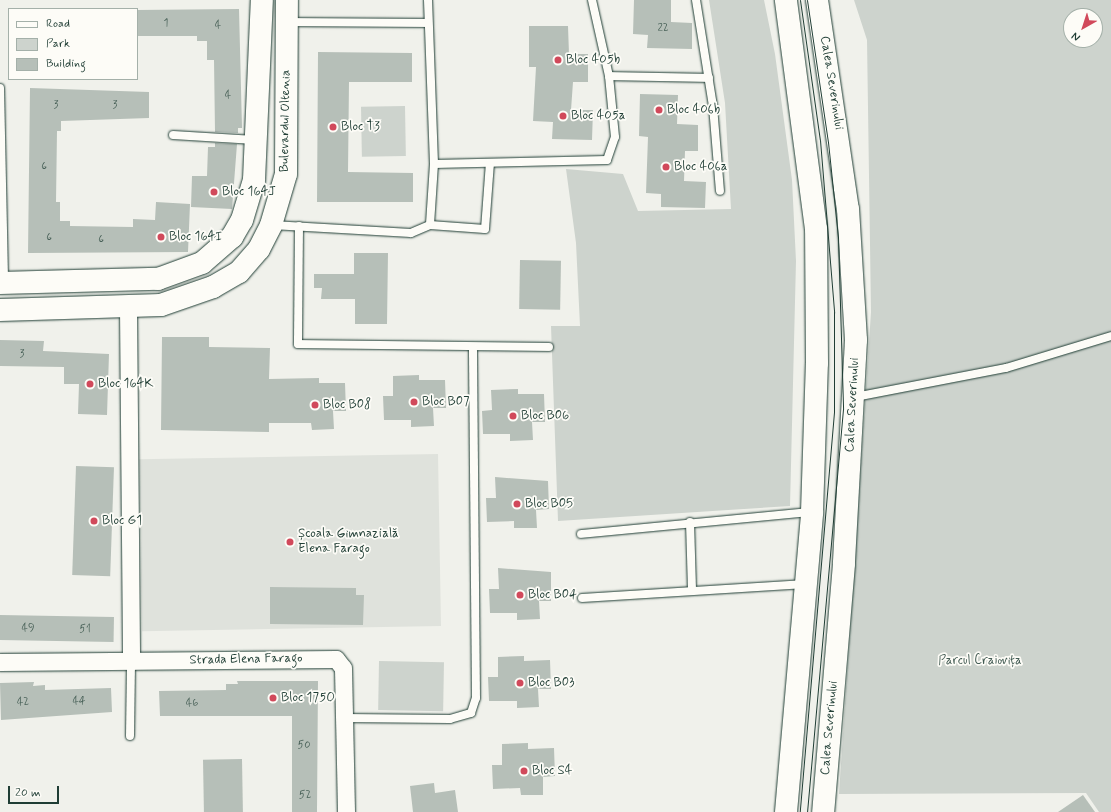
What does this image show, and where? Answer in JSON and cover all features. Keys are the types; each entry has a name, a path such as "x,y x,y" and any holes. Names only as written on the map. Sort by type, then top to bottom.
{"main road":[{"path":"2,283 158,279 202,263 232,237 242,220 254,180 262,0"},
{"name":"Bulevardul Oltenia","path":"0,310 128,308 161,305 213,287 239,272 259,249 271,225 286,174 287,0"},
{"path":"786,0 806,131 816,229 817,418 812,512 786,812"},
{"name":"Calea Severinului","path":"817,0 848,209 854,278 855,397 823,812"},
{"path":"202,263 213,287"}],"street":[{"path":"128,308 131,661"},
{"name":"Strada Elena Farago","path":"0,662 336,659 343,668 346,812"}],"lane":[{"path":"428,0 434,164 430,225"},
{"path":"434,164 607,160 615,137 609,76 592,0"},
{"path":"696,0 708,78 720,191"},
{"path":"287,22 428,23"},
{"path":"609,76 708,78"},
{"path":"0,88 2,283"},
{"path":"173,135 256,140"},
{"path":"271,225 411,233 430,225 485,229 490,163"},
{"path":"299,226 298,344 473,348 549,347"},
{"path":"855,397 1006,368 1111,336"},
{"path":"344,718 450,719 471,713 476,698 473,348"},
{"path":"581,534 690,522 812,512"},
{"path":"690,522 692,591"},
{"path":"582,598 806,584"},
{"path":"130,736 131,661"}],"shaded area":[{"name":"Școala Gimnazială Elena Farago","path":"438,454 441,626 142,631 139,459"}],"green space":[{"path":"709,0 764,0 775,54 792,180 796,261 790,506 558,521 551,326 580,326 576,243 566,169 623,174 638,211 731,209 725,103"},
{"name":"Parcul Craiovița","path":"854,0 1111,0 1111,812 1099,812 1086,793 839,794 871,312 867,40"},
{"path":"405,106 406,156 362,157 361,107"},
{"path":"379,661 444,662 443,711 378,710"}],"building":[{"path":"634,0 671,0 671,22 692,23 692,49 647,48 648,35 633,34"},
{"path":"239,9 242,128 238,128 238,133 215,132 214,60 207,60 207,41 197,41 197,36 138,36 138,10"},
{"path":"529,26 568,26 569,54 588,54 588,82 573,82 571,110 593,110 592,140 552,139 553,122 533,121 536,67 529,67"},
{"name":"Bloc T3","path":"318,52 412,53 412,82 349,82 348,172 413,173 413,202 317,202"},
{"path":"30,88 149,92 149,118 61,121 61,131 57,131 56,202 60,202 60,221 70,221 70,226 133,227 133,219 155,220 156,202 190,204 188,252 28,253"},
{"path":"640,94 678,95 677,124 698,125 698,151 685,151 684,181 706,182 705,208 661,207 661,194 646,193 648,137 639,136"},
{"name":"Bloc 164J","path":"215,143 237,144 232,209 191,207 192,176 207,176 208,147 215,147"},
{"path":"354,253 388,253 387,324 355,324 355,299 321,299 322,288 314,288 314,274 354,274"},
{"path":"520,260 561,261 560,310 519,309"},
{"path":"162,337 209,337 209,347 270,348 269,379 319,378 319,383 345,383 346,411 333,411 334,429 312,430 311,423 269,423 269,432 161,430"},
{"name":"Bloc 164K","path":"0,340 44,341 43,351 109,354 107,415 78,414 79,384 64,384 64,367 0,366"},
{"name":"Bloc B07","path":"419,375 419,380 445,380 446,408 433,408 434,426 411,427 411,420 384,420 383,396 393,396 393,376"},
{"name":"Bloc B06","path":"518,389 518,394 544,394 545,422 532,422 533,440 510,441 510,434 483,434 482,411 492,410 491,390"},
{"name":"Bloc G1","path":"76,466 114,467 110,576 72,575"},
{"name":"Bloc B05","path":"495,477 548,481 549,509 536,510 537,528 514,528 514,521 487,522 486,498 496,498"},
{"name":"Bloc B04","path":"498,568 551,572 551,601 539,601 540,619 517,620 517,613 490,613 489,589 499,589"},
{"path":"270,587 356,588 356,595 364,595 363,625 270,624"},
{"path":"0,615 114,617 114,642 0,640"},
{"name":"Bloc B03","path":"524,656 524,661 550,660 551,689 538,689 539,707 517,708 517,701 489,701 488,677 498,677 498,657"},
{"path":"237,681 318,681 317,812 292,812 292,716 160,716 159,691 226,690 226,684 238,684"},
{"path":"34,682 33,686 45,685 45,690 111,688 112,712 1,720 0,683"},
{"name":"Bloc S4","path":"528,743 528,749 554,748 555,776 543,777 543,795 521,795 520,788 493,789 492,765 502,765 502,744"},
{"path":"242,759 243,812 204,812 203,760"},
{"path":"434,783 435,793 455,790 458,812 413,812 410,786"},
{"path":"1083,795 1095,812 1058,812"}],"tram line":[{"path":"800,0 820,140 834,312 834,412 800,812"},
{"path":"807,0 828,142 838,237 843,409 807,812"}],"place":[{"name":"Bloc 405b","path":"558,60"},
{"name":"Bloc 406b","path":"659,110"},
{"name":"Bloc 405a","path":"563,116"},
{"name":"Bloc T3","path":"333,127"},
{"name":"Bloc 406a","path":"666,167"},
{"name":"Bloc 164J","path":"214,192"},
{"name":"Bloc 164I","path":"161,237"},
{"name":"Bloc 164K","path":"90,384"},
{"name":"Bloc B07","path":"414,402"},
{"name":"Bloc B08","path":"315,405"},
{"name":"Bloc B06","path":"513,416"},
{"name":"Bloc B05","path":"517,504"},
{"name":"Bloc G1","path":"94,521"},
{"name":"Școala Gimnazială Elena Farago","path":"290,542"},
{"name":"Bloc B04","path":"520,595"},
{"name":"Bloc B03","path":"520,683"},
{"name":"Bloc 175O","path":"273,698"},
{"name":"Bloc S4","path":"524,771"}]}
